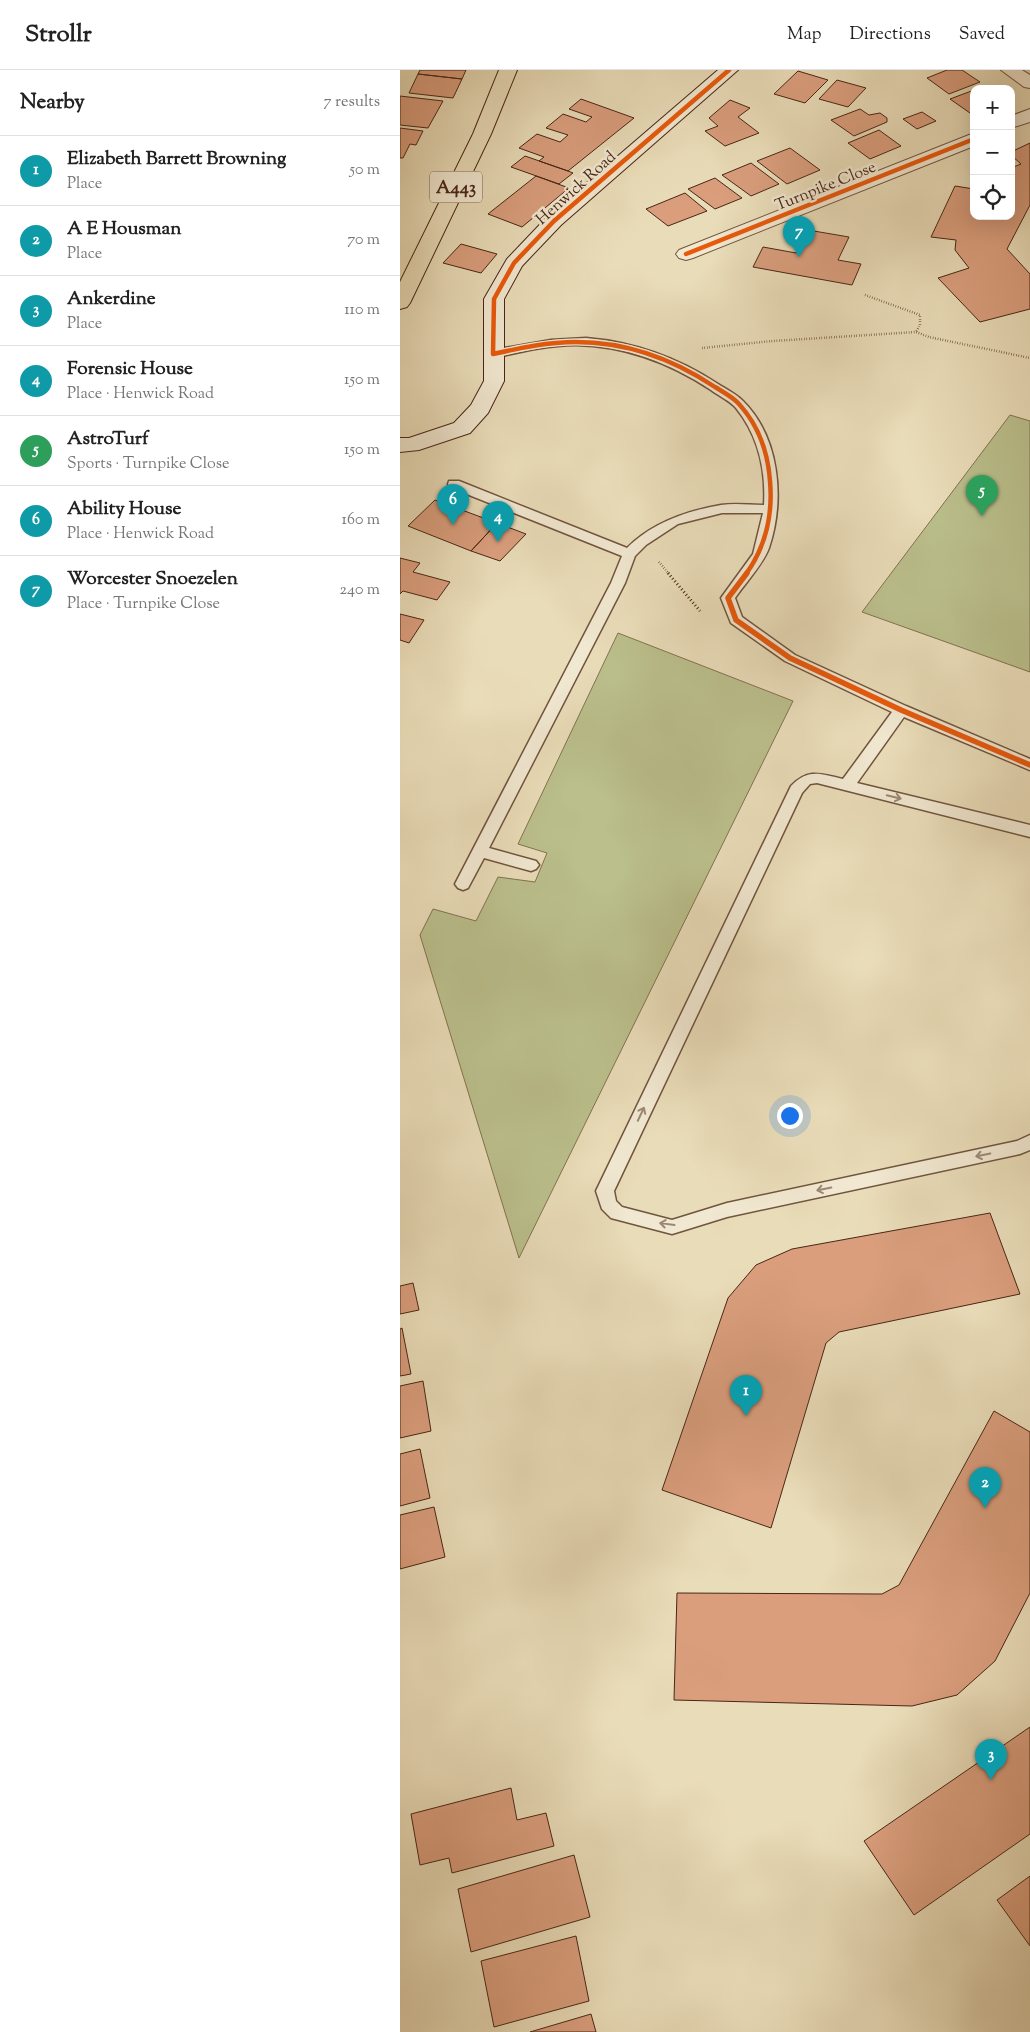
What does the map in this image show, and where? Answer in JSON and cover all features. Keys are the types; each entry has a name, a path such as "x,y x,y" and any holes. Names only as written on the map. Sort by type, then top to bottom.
{"main road":[{"name":"A443","path":"400,302 482,134 508,70"},
{"name":"Henwick Road","path":"400,445 412,445 462,428 480,408 494,381 494,299 514,263 554,221 729,70"},
{"path":"1010,70 1030,83"},
{"path":"1015,121 1030,115"},
{"name":"Turnpike Close","path":"686,254 970,141"}],"lane":[{"path":"493,354 533,346 585,342 636,349 655,354 693,371 740,404 759,433 770,472 771,509 761,550 728,598 736,620 790,658 901,710 1030,765"},
{"path":"454,484 629,554"},
{"path":"463,884 618,584 629,554 641,542 674,521 722,509 771,509"},
{"path":"846,785 901,710"},
{"path":"1030,831 817,778 806,780 796,790 605,1191 608,1204 617,1213 672,1227 727,1210 1011,1149 1030,1142"},
{"path":"481,851 531,865"}],"path":[{"path":"866,295 920,315 920,325 916,332"},
{"path":"655,354 664,346 676,351 782,340 916,332 930,337 1030,358"}],"green space":[{"path":"1010,415 1030,421 1030,672 862,612"},
{"path":"618,633 793,701 519,1258 420,935 433,909 476,921 498,877 535,882 547,853 518,844"}],"building":[{"path":"420,70 466,70 462,79 418,74"},
{"path":"947,70 962,70 980,82 949,94 927,78"},
{"path":"798,71 828,80 805,103 774,94"},
{"path":"418,74 462,79 453,98 409,93"},
{"path":"837,80 866,88 848,107 819,99"},
{"path":"970,92 970,113 950,99"},
{"path":"400,96 443,101 428,128 400,125"},
{"path":"581,99 634,118 568,171 539,161 544,157 519,148 537,134 560,142 568,135 546,128 563,114 586,122 592,117 569,109"},
{"path":"730,100 750,108 738,117 759,133 725,146 705,131 718,126 709,118"},
{"path":"860,109 869,115 880,113 887,118 887,122 854,136 831,120"},
{"path":"922,112 936,121 917,129 903,119"},
{"path":"400,128 423,131 416,145 410,144 403,158 400,158"},
{"path":"879,130 901,146 870,159 848,143"},
{"path":"1030,143 1030,205 1007,249 1030,274 1030,309 980,322 938,278 969,268 955,250 956,240 931,237 955,186 970,188 970,220 1015,220 1015,166 1021,164 1015,159 1015,150"},
{"path":"790,148 820,170 787,184 757,161"},
{"path":"525,156 573,173 559,184 511,167"},
{"path":"751,163 779,184 751,196 722,175"},
{"path":"536,176 569,188 522,227 488,214"},
{"path":"715,178 742,198 715,209 688,189"},
{"path":"685,193 707,211 668,226 646,209"},
{"path":"808,230 849,237 838,260 861,264 852,285 753,267 763,247 796,253"},
{"path":"461,244 497,254 481,273 443,263"},
{"path":"435,500 497,523 471,551 408,526"},
{"path":"497,523 526,534 500,561 471,551"},
{"path":"400,558 420,563 413,572 450,582 437,600 403,591 400,594"},
{"path":"400,614 424,620 409,643 400,640"},
{"path":"990,1213 1020,1294 839,1332 826,1343 771,1528 662,1490 728,1298 756,1265 792,1249"},
{"path":"413,1283 419,1310 400,1314 400,1286"},
{"path":"402,1328 411,1374 400,1376 400,1329"},
{"path":"423,1381 431,1431 400,1438 400,1386"},
{"path":"994,1411 1030,1432 1030,1593 995,1661 957,1695 912,1706 674,1700 677,1593 882,1594 899,1585"},
{"path":"420,1449 430,1498 400,1506 400,1454"},
{"path":"434,1507 445,1557 400,1569 400,1515"},
{"path":"1030,1727 1030,1834 914,1915 864,1841"},
{"path":"511,1788 517,1820 546,1813 554,1846 452,1873 449,1858 420,1865 411,1814"},
{"path":"574,1855 590,1917 471,1952 458,1889"},
{"path":"1030,1876 1030,1946 997,1900"},
{"path":"576,1936 589,2001 494,2027 481,1961"},
{"path":"591,2014 596,2032 530,2032"}],"cycle path":[{"path":"729,70 554,221 514,263 494,299 493,354 563,342 605,343 623,346 640,350 672,363 704,380 736,401 751,420 760,437 770,474 771,492 767,530 762,548 751,567 728,598 736,620 790,658 901,710 1030,765"},
{"path":"686,254 970,141"}],"place":[{"name":"Worcester Snoezelen","path":"799,257"},
{"name":"AstroTurf","path":"982,516"},
{"name":"Ability House","path":"453,525"},
{"name":"Forensic House","path":"498,542"},
{"name":"Elizabeth Barrett Browning","path":"746,1416"},
{"name":"A E Housman","path":"985,1508"},
{"name":"Ankerdine","path":"991,1780"}]}
